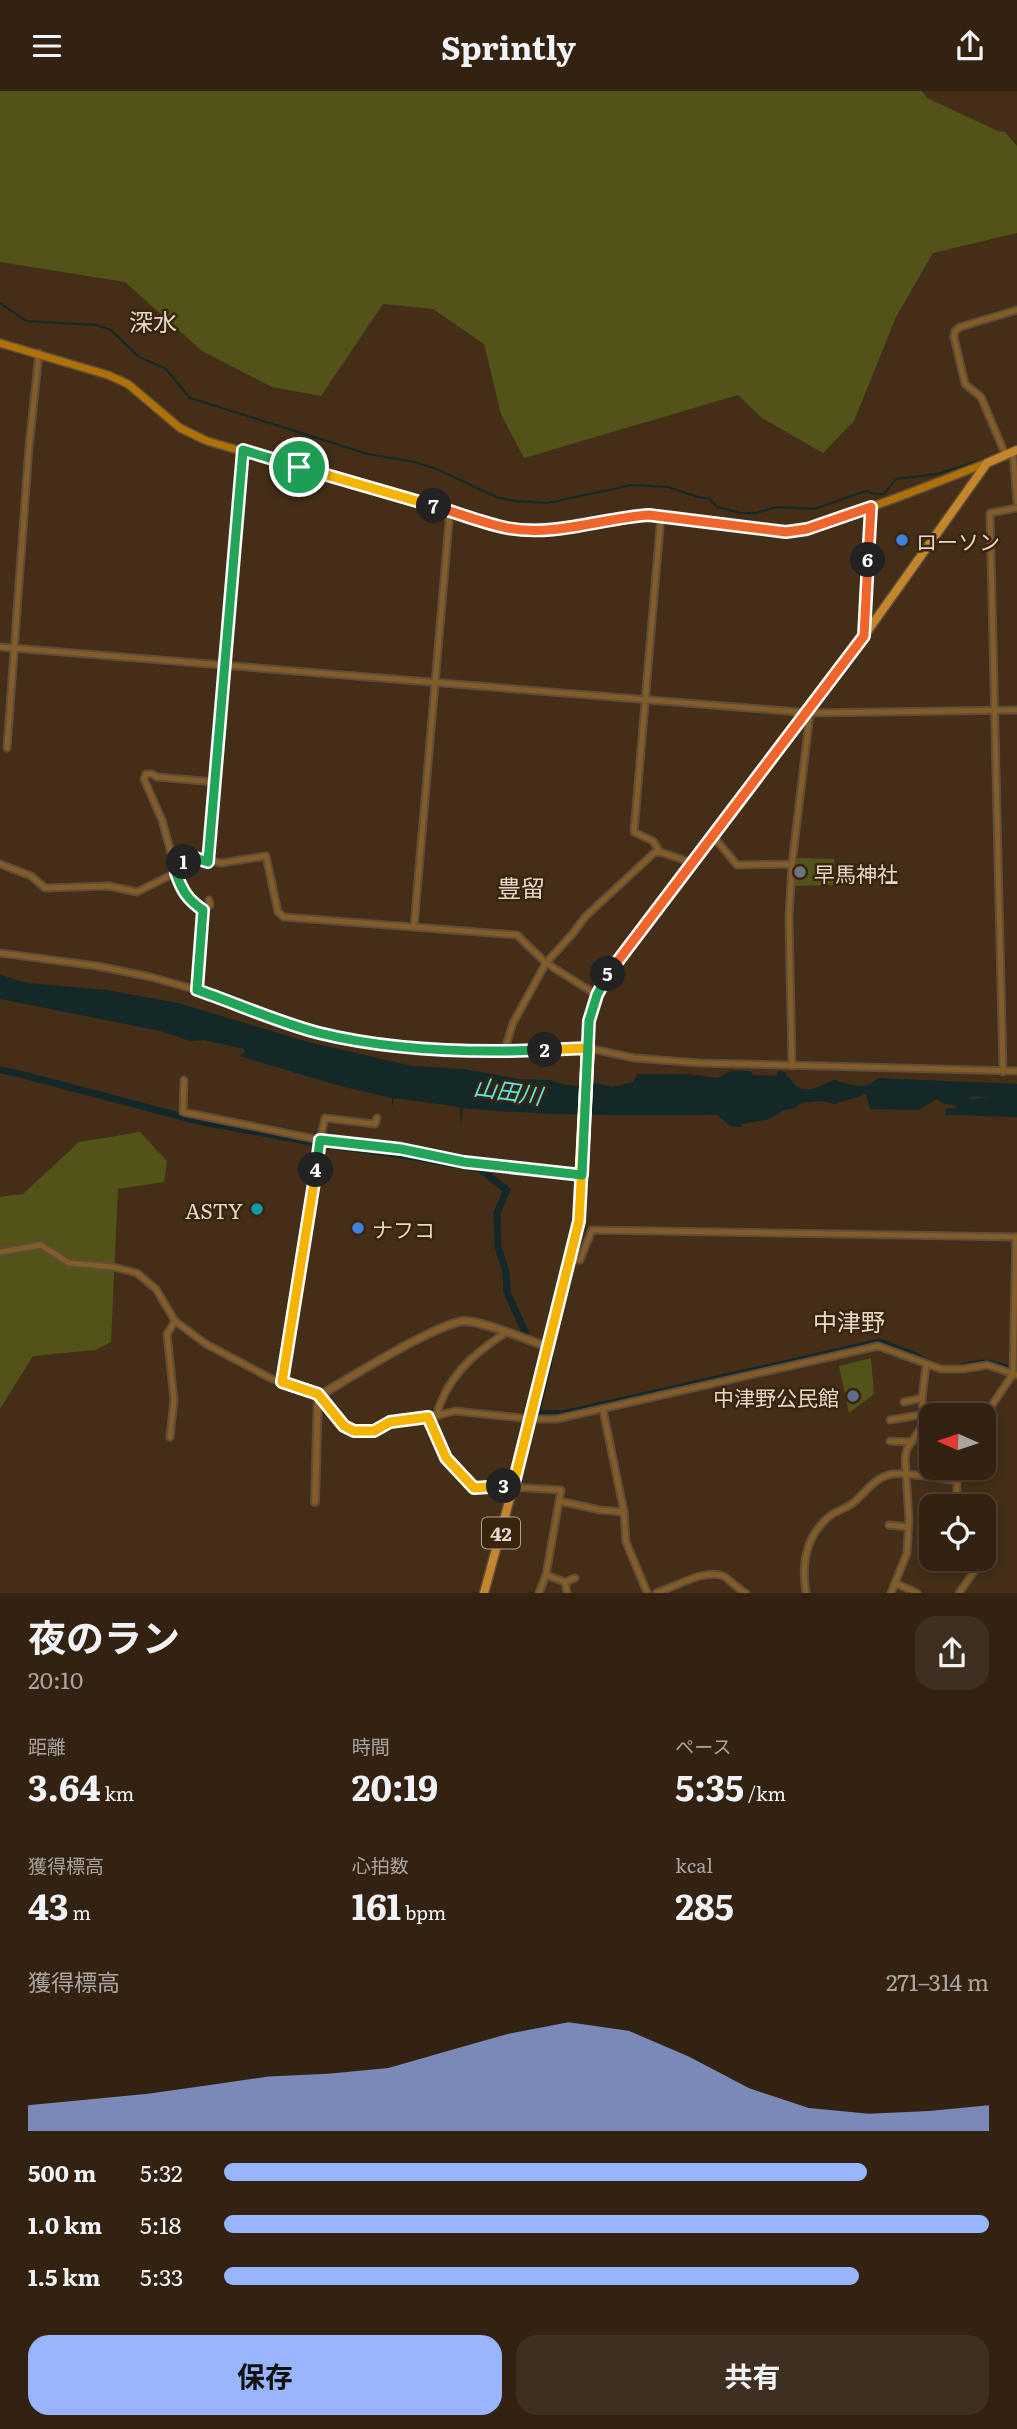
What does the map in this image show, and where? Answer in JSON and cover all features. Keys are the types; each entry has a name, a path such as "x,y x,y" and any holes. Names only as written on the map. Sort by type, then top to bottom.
{"main road":[{"path":"0,343 128,384 180,428 207,441 508,528 576,527 630,516 661,515 786,532 807,529 1012,452"},
{"name":"42","path":"484,1593 531,1419 579,1221 589,1021 597,995 608,974 808,712 987,463"}],"street":[{"path":"1017,310 960,327 954,337 965,384 981,397 1012,452 1017,502"},
{"path":"7,748 38,353"},
{"path":"208,862 243,450"},
{"path":"864,636 871,507"},
{"path":"1003,1072 990,513 1017,508"},
{"path":"414,927 450,510"},
{"path":"661,515 634,832 653,841 660,852 693,863"},
{"path":"0,647 808,712 1017,710"},
{"path":"792,1066 789,917 808,712"},
{"path":"203,910 186,897 176,873 162,820 144,779 146,775 152,774 157,777 215,782"},
{"path":"712,835 737,865 792,865"},
{"path":"504,1052 513,1023 546,963 585,916 648,857 660,852"},
{"path":"0,864 31,876 45,888 109,886 137,892 176,873 189,856 221,863 266,856 278,912 284,917 517,935 546,963 597,995"},
{"path":"197,990 203,910 209,905 209,900"},
{"path":"0,953 97,966 151,977 197,990 318,1033 398,1047 504,1052 588,1050 634,1058 792,1066 1017,1071"},
{"path":"184,1080 183,1112 320,1140 401,1149 464,1162 582,1175"},
{"path":"282,1382 325,1118 375,1124 377,1118"},
{"path":"571,1260 580,1260 592,1230 1016,1237 1015,1375 994,1403"},
{"path":"0,1251 41,1245 69,1263 113,1267 137,1273 156,1289 175,1321 206,1344 272,1380 318,1394 344,1426 354,1431 374,1431 390,1422 455,1411 556,1419 878,1346 926,1365 947,1370 987,1365 1015,1375"},
{"path":"170,1437 174,1400 167,1334 175,1321"},
{"path":"318,1394 444,1326 466,1321 548,1347"},
{"path":"436,1416 441,1398 474,1353 505,1333"},
{"path":"923,1403 926,1365"},
{"path":"316,1502 318,1394"},
{"path":"904,1402 922,1398"},
{"path":"603,1410 624,1512 626,1542 650,1592 694,1577 716,1575 723,1576 746,1593"},
{"path":"890,1420 919,1415"},
{"path":"428,1417 446,1458 474,1488 498,1486 561,1490 546,1575 538,1593"},
{"path":"891,1593 907,1553 907,1449 919,1432"},
{"path":"890,1441 912,1442"},
{"path":"806,1593 804,1555 820,1526 831,1515 850,1505 880,1478 894,1473 919,1477"},
{"path":"956,1494 957,1481"},
{"path":"559,1501 624,1512"},
{"path":"889,1525 908,1527"},
{"path":"959,1593 975,1571"},
{"path":"546,1575 565,1582 575,1578"},
{"path":"565,1582 567,1593"},
{"path":"895,1583 917,1593"}],"shaded area":[{"path":"0,91 922,91 927,98 1005,132 1017,146 1017,233 933,253 896,317 854,421 823,453 762,418 738,395 524,458 501,414 484,344 433,309 383,304 321,396 272,387 202,351 125,282 0,262"},
{"path":"795,858 834,859 835,885 793,886"},
{"path":"140,1132 167,1161 164,1182 118,1189 111,1342 95,1350 33,1356 0,1409 0,1197 23,1194 79,1142"},
{"path":"871,1358 874,1394 849,1413 839,1366"}],"water":[{"name":"山田川","path":"0,975 28,983 107,990 178,1003 308,1042 412,1066 465,1069 576,1086 590,1082 613,1087 633,1082 637,1074 686,1074 718,1078 731,1071 777,1076 778,1071 786,1072 786,1076 804,1089 815,1088 834,1080 862,1086 878,1078 1017,1084 1017,1117 946,1115 945,1109 1007,1102 990,1098 960,1099 944,1105 938,1098 919,1110 870,1109 866,1094 835,1104 821,1101 801,1103 794,1109 784,1110 770,1119 742,1124 740,1127 730,1126 717,1115 590,1115 463,1108 461,1124 460,1107 394,1098 392,1108 392,1098 340,1086 239,1056 245,1052 244,1049 204,1040 190,1041 160,1031 0,999"}],"waterway":[{"path":"0,303 26,321 96,325 111,330 139,357 166,369 190,398 368,454 415,462 439,470 496,497 514,501 548,503 632,485 668,487 710,499 717,507 740,513 756,513 776,507 814,509 866,491 884,494 896,479 937,474 991,457"},
{"path":"1006,449 1017,445"},
{"path":"0,1070 202,1122 311,1142"},
{"name":"山田川","path":"941,1095 970,1105 1017,1101"},
{"path":"328,1145 480,1169 507,1190 497,1213 498,1247 506,1272 507,1292 526,1334"},
{"path":"550,1357 537,1413 563,1414 880,1342 927,1363"},
{"path":"963,1367 986,1363 1008,1369"}],"place":[{"name":"ローソン","path":"902,540"},
{"name":"早馬神社","path":"800,872"},
{"name":"ASTY","path":"257,1209"},
{"name":"ナフコ","path":"358,1228"},
{"name":"中津野公民館","path":"853,1396"}],"district":[{"name":"深水","path":"153,320"},
{"name":"豊留","path":"521,886"},
{"name":"中津野","path":"849,1320"}],"route":[{"path":"299,467 243,450 208,862 189,856 176,873 186,897 203,910 197,990 318,1033 398,1047 504,1052 588,1048 583,1143 582,1175 579,1221 513,1487 474,1488 451,1466 428,1417 390,1422 374,1431 354,1431 344,1426 318,1394 282,1382 320,1140 401,1149 464,1162 582,1175 588,1048 589,1021 597,995 608,974 864,636 871,507 807,529 786,532 661,515 630,516 576,527 508,528 299,467"}]}
